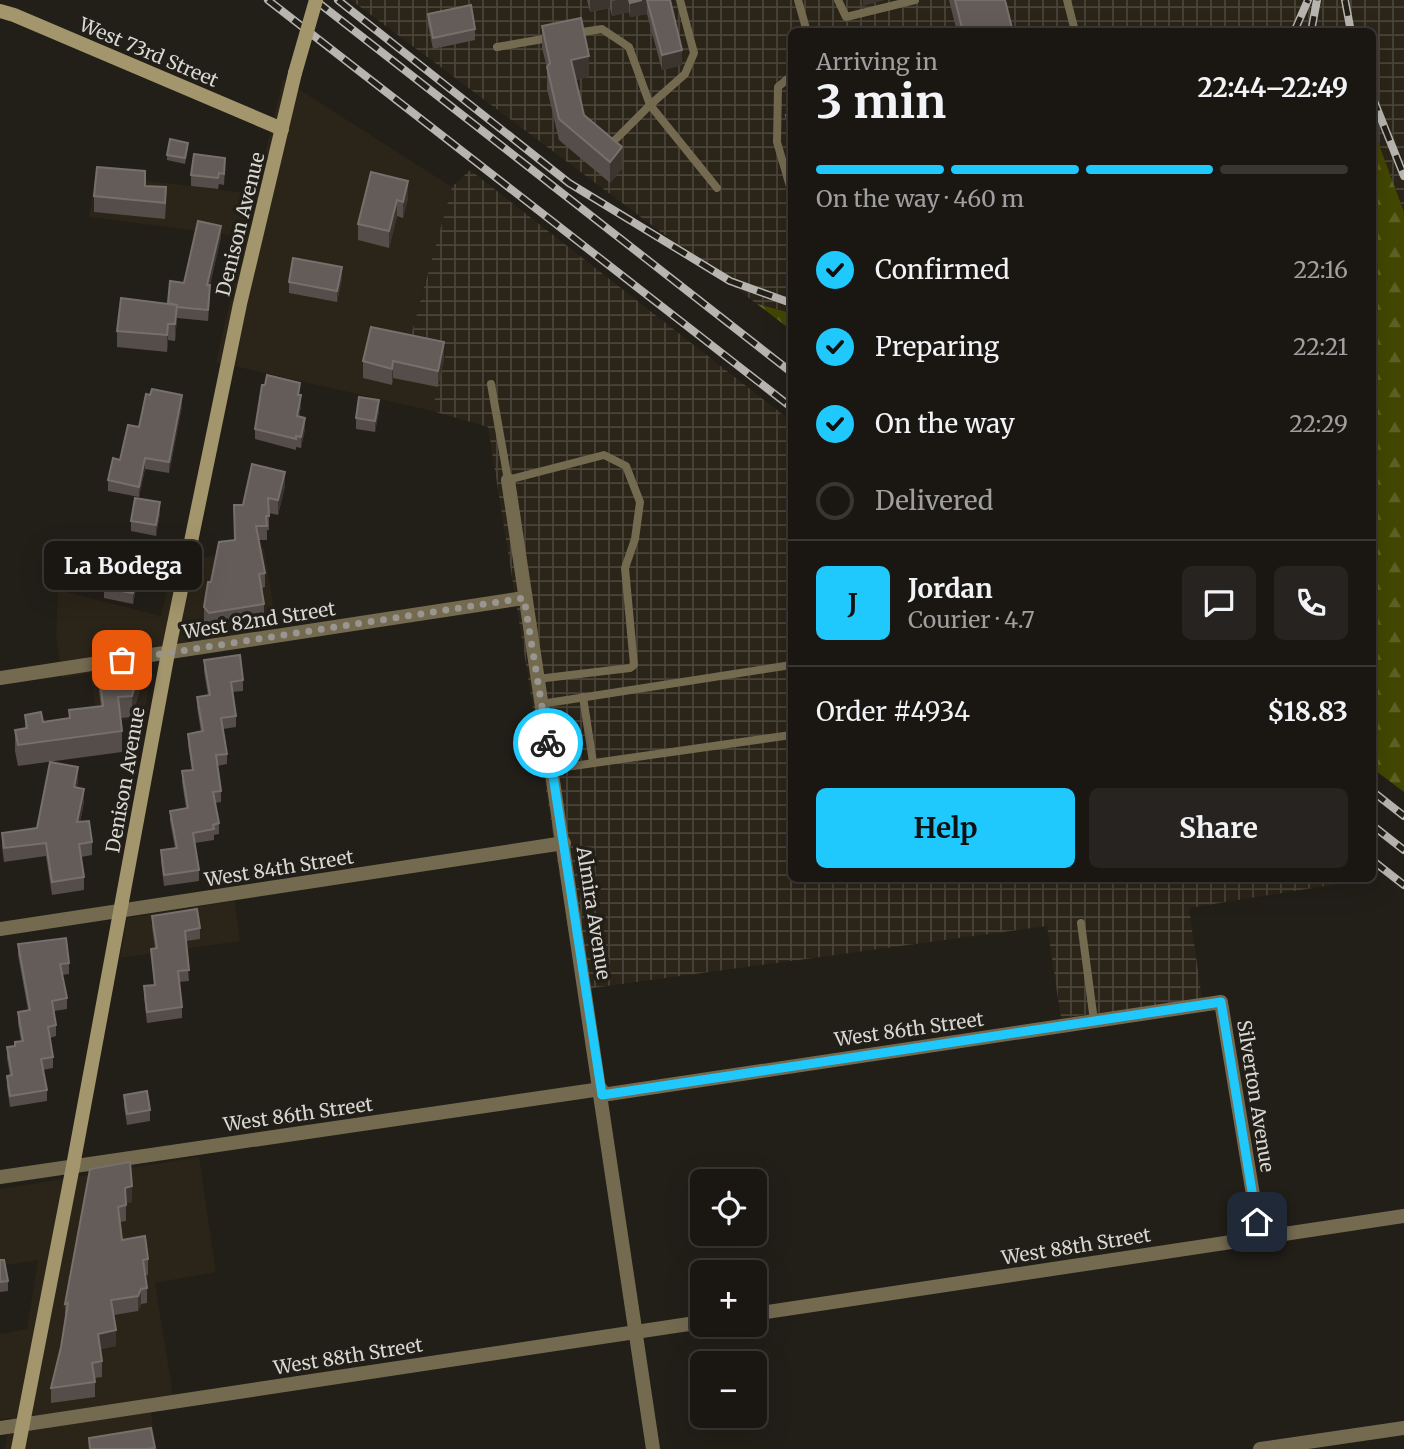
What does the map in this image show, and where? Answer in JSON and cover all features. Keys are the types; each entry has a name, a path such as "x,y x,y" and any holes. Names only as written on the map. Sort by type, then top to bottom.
{"main road":[{"name":"Denison Avenue","path":"18,1449 74,1166 167,653 240,304 295,73 316,0"},
{"name":"West 73rd Street","path":"0,11 282,129"}],"street":[{"name":"Almira Avenue","path":"508,480 653,1449"},
{"name":"West 82nd Street","path":"0,678 524,598"},
{"name":"West 84th Street","path":"0,929 564,843"},
{"name":"West 86th Street","path":"0,1178 1221,1002"},
{"name":"Silverton Avenue","path":"1221,1002 1260,1237"},
{"name":"West 88th Street","path":"767,1312 1404,1216"},
{"name":"West 88th Street","path":"0,1428 690,1324"},
{"path":"1260,1449 1404,1428"}],"lane":[{"path":"614,141 685,74 694,53 680,0"},
{"path":"798,0 806,28"},
{"path":"838,0 846,17 915,0"},
{"path":"1067,0 1074,28"},
{"path":"497,47 602,29 629,47 650,105 717,188"},
{"path":"788,79 778,87 777,142 788,180"},
{"name":"Almira Avenue","path":"491,384 508,480"},
{"path":"508,480 604,455 626,466 640,502 635,540 625,568 634,665 631,668 537,679"},
{"path":"541,704 788,665"},
{"path":"583,697 593,762"},
{"path":"552,769 788,735"},
{"path":"1081,923 1094,1021"}],"shaded area":[{"path":"351,0 1404,0 1404,212 1376,137 1376,28 788,28 788,312 757,304"},
{"path":"283,79 452,187 409,341 446,351 432,411 216,362 245,237 89,217 95,174 255,194"},
{"path":"470,170 788,419 788,882 1349,882 1189,908 1202,999 1061,1018 1047,926 578,990 488,427 432,411 446,351 409,342 452,187"},
{"path":"264,548 277,629 155,647 144,718 98,724 90,673 62,678 56,635 58,590 161,616 173,562"},
{"path":"235,901 240,941 120,958 127,918"},
{"path":"199,1157 216,1272 155,1283 173,1395 149,1398 156,1449 5,1449 11,1418 0,1419 0,1334 27,1329 38,1260 0,1266 0,1189"}],"green space":[{"path":"1376,137 1404,212 1404,792 1376,771"},
{"path":"757,304 788,312 788,328"}],"building":[{"path":"647,0 670,0 682,50 662,55"},
{"path":"955,0 1005,0 1012,28 962,28"},
{"path":"471,5 475,29 433,38 428,14"},
{"path":"581,18 589,56 571,60 584,115 622,147 610,162 559,119 547,67 550,63 542,26"},
{"path":"170,139 188,143 185,158 167,155"},
{"path":"194,154 225,158 224,174 219,173 218,178 191,175"},
{"path":"97,167 145,171 145,186 166,187 165,203 94,196"},
{"path":"371,172 408,181 403,202 397,200 389,231 358,224"},
{"path":"198,221 221,226 207,285 210,285 208,310 177,307 168,303 170,281 184,283"},
{"path":"293,258 342,267 337,291 289,282"},
{"path":"121,298 177,305 175,324 168,324 167,335 117,331"},
{"path":"371,327 444,342 438,371 393,361 392,369 363,361"},
{"path":"267,375 300,383 297,416 305,418 301,437 296,436 296,439 255,429 262,385 265,385"},
{"path":"152,389 182,395 169,462 145,458 139,487 108,480 113,458 120,460 128,425 139,427 146,394 150,395"},
{"path":"359,397 379,400 375,421 356,418"},
{"path":"252,464 285,472 278,500 268,498 267,526 256,526 265,573 259,574 264,604 209,613 204,607 219,542 235,540 234,505 243,505"},
{"path":"135,498 160,502 156,525 131,521"},
{"path":"108,567 137,573 133,593 104,588"},
{"path":"240,655 243,680 231,682 236,716 221,718 227,754 216,755 221,791 213,792 219,823 213,825 214,829 193,833 199,870 164,875 161,850 177,848 170,811 188,808 182,771 193,770 188,734 203,731 197,697 210,695 204,660"},
{"path":"135,657 141,664 132,696 118,697 122,731 18,745 15,730 27,728 25,715 41,712 43,722 70,718 69,710 103,706 98,662"},
{"path":"50,762 78,767 74,787 84,789 77,822 89,821 92,842 79,844 84,877 52,882 46,843 4,848 2,833 37,828"},
{"path":"197,909 200,928 185,931 189,970 178,971 182,1007 147,1012 144,986 155,985 151,949 157,948 152,916"},
{"path":"66,938 69,963 60,964 67,998 52,1001 56,1025 48,1027 53,1057 41,1059 47,1090 10,1096 7,1076 12,1075 7,1047 23,1041 18,1012 30,1010 18,944"},
{"path":"147,1091 150,1110 127,1114 124,1095"},
{"path":"130,1162 132,1186 125,1188 126,1205 118,1207 122,1240 145,1236 148,1259 143,1260 147,1288 141,1289 138,1296 111,1300 116,1330 98,1334 102,1361 92,1363 95,1382 51,1388 61,1347 68,1303 65,1304 90,1169"},
{"path":"0,1260 4,1260 8,1281 0,1282"},
{"path":"151,1428 155,1448 90,1449 89,1438"}],"railway":[{"path":"268,0 788,405"},
{"path":"315,0 788,370"},
{"path":"338,0 569,183 730,281 788,302"},
{"path":"1296,28 1308,0"},
{"path":"1312,28 1317,0"},
{"path":"1345,0 1350,28"},
{"path":"1376,106 1404,176"},
{"path":"1376,794 1404,816"},
{"path":"1376,828 1404,850"},
{"path":"1376,863 1404,885"}],"way so far":[{"path":"122,660 524,598 548,743"}],"place":[{"name":"La Bodega","path":"122,660"}],"route":[{"path":"548,743 602,1095 1221,1002 1257,1222"}]}
